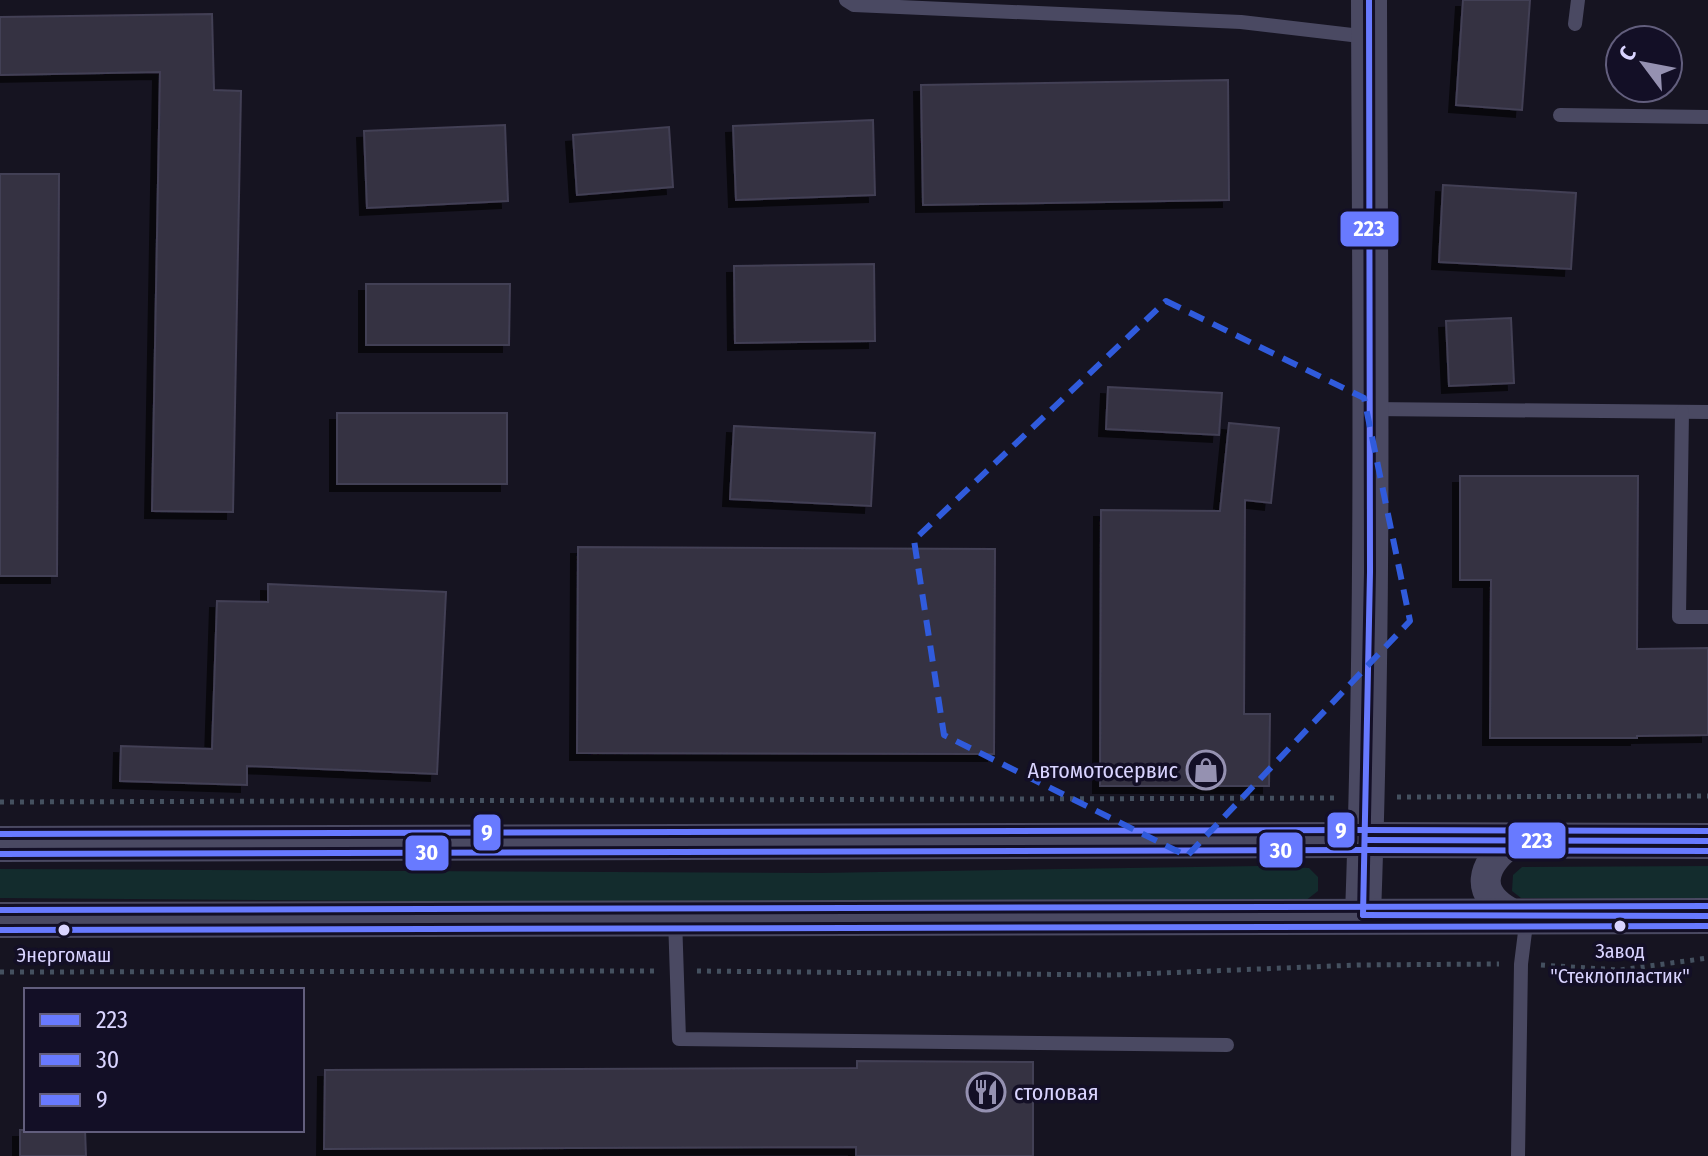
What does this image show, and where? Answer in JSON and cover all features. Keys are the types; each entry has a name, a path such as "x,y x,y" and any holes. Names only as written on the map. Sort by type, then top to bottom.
{"street":[{"path":"1363,915 1371,409 1369,0"},
{"path":"1515,840 1497,855 1485,878 1493,901 1521,916"},
{"path":"0,844 1708,841"},
{"path":"0,920 1708,916"}],"lane":[{"path":"846,0 854,5 1241,22 1369,37"},
{"path":"1575,24 1578,0"},
{"path":"1560,115 1708,117"},
{"path":"1371,409 1708,412"},
{"path":"1682,412 1679,617 1708,617"},
{"path":"1518,1156 1521,916"},
{"path":"675,918 679,1039 1227,1045"}],"path":[{"path":"0,802 1708,796"},
{"path":"0,972 676,971 1113,975 1357,965 1521,964 1620,970 1708,958"}],"highlighted area":[{"path":"1166,301 1364,398 1410,621 1187,856 944,735 914,540"}],"green space":[{"path":"1259,866 1309,868 1318,877 1318,891 1305,901 0,898 0,869 819,873"},
{"path":"1708,866 1708,900 1521,898 1512,891 1513,875 1522,867"}],"building":[{"path":"1463,0 1530,0 1522,110 1456,105"},
{"path":"212,14 214,90 241,91 233,512 152,511 160,72 0,75 0,17"},
{"path":"1228,80 1229,200 923,205 921,85"},
{"path":"873,120 875,195 736,200 733,126"},
{"path":"505,125 508,201 367,208 364,131"},
{"path":"669,127 673,187 577,195 573,135"},
{"path":"0,174 59,174 57,576 0,576"},
{"path":"1443,185 1576,193 1571,269 1439,262"},
{"path":"874,264 875,341 735,343 734,266"},
{"path":"366,284 510,284 509,345 366,345"},
{"path":"1511,318 1514,383 1449,386 1446,321"},
{"path":"1108,387 1222,393 1219,435 1106,429"},
{"path":"337,413 507,413 507,484 337,484"},
{"path":"1229,423 1279,428 1271,503 1245,500 1244,714 1270,714 1269,786 1100,786 1101,510 1220,511"},
{"path":"734,426 875,433 871,506 730,499"},
{"path":"1460,476 1638,476 1637,649 1708,648 1708,735 1490,738 1491,580 1460,580"},
{"path":"578,547 995,549 994,754 577,753"},
{"path":"268,584 446,592 437,774 247,766 247,785 120,781 121,746 212,749 217,601 268,602"},
{"path":"857,1061 1033,1062 1033,1156 856,1156 856,1147 324,1149 325,1070 857,1068"},
{"path":"20,1130 85,1132 86,1156 20,1156"}],"transit line":[{"name":"223","path":"1363,915 1370,572 1369,0"},
{"name":"9","path":"0,834 1708,831"},
{"name":"223","path":"1366,840 1708,841"},
{"name":"30","path":"0,854 1708,851"},
{"name":"9","path":"0,910 1708,906"},
{"name":"223","path":"1363,915 1708,916"},
{"name":"30","path":"0,930 1708,926"}],"place":[{"name":"Автомотосервис","path":"1206,770"},
{"name":"Завод \"Стеклопластик\"","path":"1620,926"},
{"name":"Энергомаш","path":"64,930"},
{"name":"столовая","path":"986,1092"}]}
